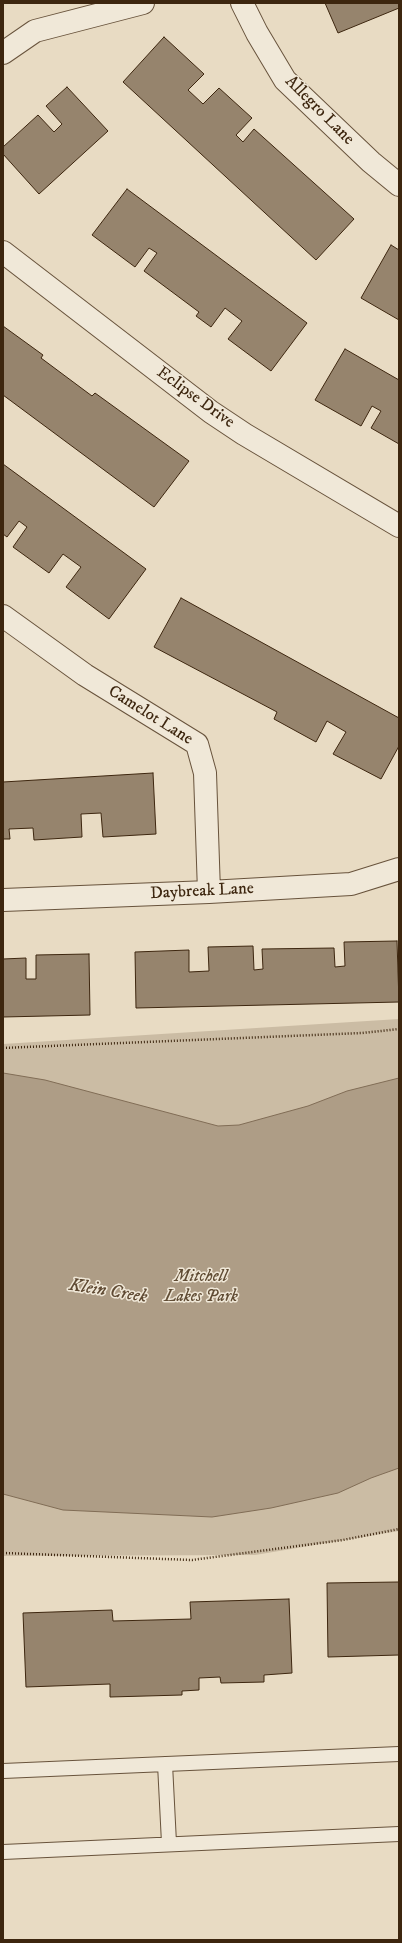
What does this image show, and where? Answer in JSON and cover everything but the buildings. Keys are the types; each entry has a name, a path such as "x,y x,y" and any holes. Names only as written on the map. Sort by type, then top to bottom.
{"street":[{"path":"3,52 35,31 143,3"},
{"name":"Allegro Lane","path":"242,3 257,33 286,80 371,162 399,185"},
{"name":"Eclipse Drive","path":"3,252 211,412 244,434 399,526"},
{"name":"Camelot Lane","path":"3,616 79,672 197,744 205,773 208,892"},
{"name":"Daybreak Lane","path":"3,900 208,892 351,884 399,869"}],"lane":[{"path":"3,1771 399,1754"},
{"path":"164,1764 169,1844"},
{"path":"3,1852 399,1834"}],"path":[{"path":"3,1048 362,1033 399,1030"},
{"path":"3,1553 192,1560 343,1540 399,1529"}],"green space":[{"name":"Mitchell Lakes Park","path":"399,1019 399,1531 255,1555 3,1556 3,1044"}],"water":[{"name":"Mitchell Lakes Park","path":"3,1073 45,1080 218,1126 239,1125 308,1106 347,1091 399,1078 399,1468 371,1478 338,1493 271,1508 212,1517 63,1510 3,1494"}],"water label":[{"name":"Klein Creek","path":"108,1292"}]}
